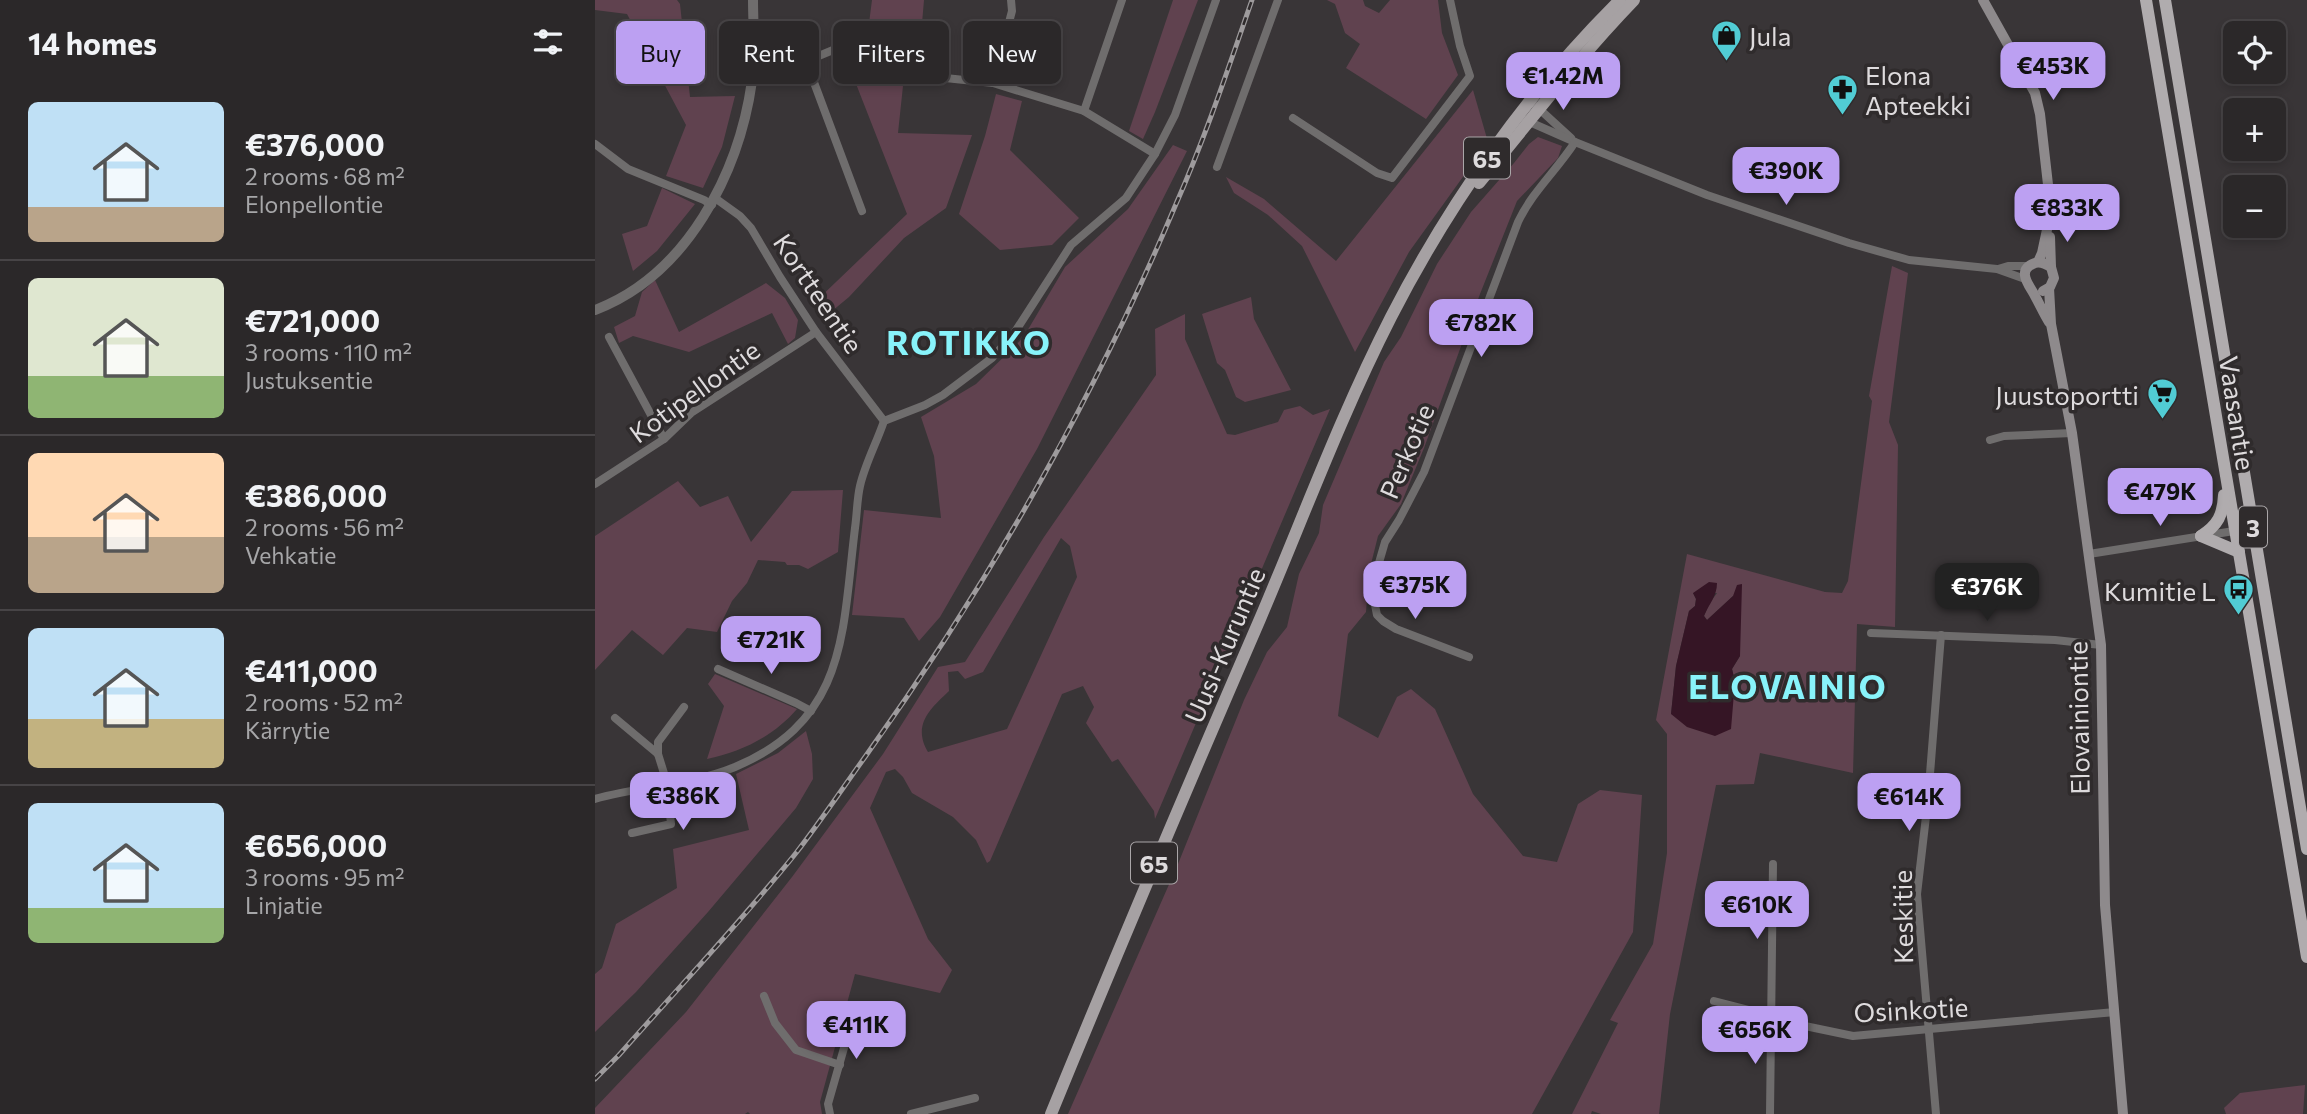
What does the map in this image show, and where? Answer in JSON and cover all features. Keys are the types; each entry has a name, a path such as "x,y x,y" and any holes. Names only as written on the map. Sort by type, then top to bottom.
{"highway":[{"name":"Vaasantie","path":"2146,0 2307,957"},
{"name":"Vaasantie","path":"2165,0 2307,849"},
{"path":"2201,536 2214,527 2223,511 2223,466"},
{"path":"2201,536 2239,552"}],"main road":[{"name":"Uusi-Kuruntie","path":"1051,1114 1137,904 1340,427 1391,318 1472,178 1525,119 1581,41 1620,0"},
{"name":"Uusi-Kuruntie","path":"1535,105 1634,0"},
{"path":"1983,0 2035,93 2051,211 2034,264 2025,272 2025,279 2032,290 2040,292 2049,288 2054,278 2049,223"},
{"path":"2034,264 2051,267"},
{"name":"Elovainiontie","path":"2049,288 2051,324 2072,433 2101,645 2104,877 2123,1114"},
{"name":"Elovainiontie","path":"2032,290 2051,324"}],"street":[{"path":"753,0 753,21"},
{"path":"1009,21 1011,0"},
{"path":"1084,111 1122,0"},
{"path":"595,799 732,768 759,755 805,721 828,681 842,635 861,485 884,421 943,395 992,358 1013,335 1071,245 1126,198 1155,154 1175,115 1216,0"},
{"path":"1217,167 1278,0"},
{"path":"1293,118 1377,173 1392,178 1470,76 1459,46 1450,0"},
{"path":"819,56 848,48 907,74 963,80"},
{"path":"595,309 620,299 663,264 683,244 713,202 724,181 741,133 751,84"},
{"path":"815,84 862,211"},
{"path":"996,84 1084,111 1155,154"},
{"path":"1535,105 1575,142"},
{"path":"1525,119 1575,142 1749,210 1894,257 1997,269 2025,279"},
{"name":"Perkotie","path":"1469,657 1396,629 1383,621 1377,615 1375,606 1376,573 1385,542 1424,472 1527,202 1565,159 1575,142"},
{"name":"Kortteentie","path":"595,144 628,170 713,202 740,216 751,228 779,277 816,332 884,421"},
{"path":"1997,269 2034,264"},
{"name":"Kotipellontie","path":"595,484 664,439 691,413 816,332"},
{"path":"609,337 664,439"},
{"path":"1990,440 2004,436 2072,433"},
{"path":"2089,554 2253,528"},
{"path":"1871,633 2055,640 2101,645"},
{"name":"Keskitie","path":"1936,1114 1917,894 1928,799 1941,635"},
{"path":"718,670 811,711"},
{"path":"632,833 671,824 667,783 658,754 658,741 684,707"},
{"path":"614,718 658,754"},
{"path":"1770,1114 1773,864"},
{"path":"764,996 775,1023 796,1050 840,1065"},
{"name":"Osinkotie","path":"1714,1001 1753,1011 1771,1019 1853,1036 2115,1013"},
{"path":"829,1114 828,1104 856,1006"},
{"path":"911,1114 975,1098"}],"shaded area":[{"path":"595,0 677,0 682,21 631,21 627,14 595,10"},
{"path":"872,0 924,0 922,21 869,21"},
{"path":"1173,0 1198,0 1143,139 1129,131"},
{"path":"1327,0 1363,0 1365,6 1379,13 1390,0 1438,0 1442,33 1458,75 1426,119 1346,68 1360,44 1345,33 1335,4"},
{"path":"664,84 689,84 690,97 735,96 722,147 703,188 666,176 686,125"},
{"path":"856,84 903,84 898,133 972,135 946,208 904,238 849,297 826,316 813,304 907,214"},
{"path":"1473,90 1488,142 1409,252 1355,352 1302,246 1268,215 1234,193 1226,177 1264,199 1336,261"},
{"path":"996,94 1022,101 1010,150 1079,218 1052,245 1000,250 959,214"},
{"path":"1538,137 1562,146 1558,158 1517,201 1401,504 1378,536 1369,572 1366,612 1348,634 1338,716 1378,738 1397,697 1411,689 1435,709 1473,794 1523,856 1557,862 1578,804 1600,790 1642,795 1633,932 1532,1114 1068,1114 1178,864 1244,700 1267,652 1287,627 1299,574 1319,533 1323,505 1384,362 1401,337 1437,264 1471,212"},
{"path":"1173,145 1187,151 1037,449 940,617 919,641 904,618 852,615 864,510 941,518 934,456 921,417 976,384 1023,338 1065,267 1128,209"},
{"path":"662,188 695,204 657,251 633,271 622,234 647,226"},
{"path":"1892,266 1908,273 1889,422 1898,445 1895,627 1857,624 1853,773 1760,753 1754,784 1716,785 1670,1014 1659,1114 1601,1114 1592,1111 1591,1114 1572,1114 1618,1023 1610,1020 1653,944 1667,853 1667,734 1656,720 1687,554 1825,592 1842,593 1848,581 1872,401 1869,396","holes":["1693,593 1717,593 1704,616 1707,620 1733,596 1740,656 1732,669 1735,681 1671,714 1676,666 1689,611 1695,606"]},
{"path":"655,280 679,332 766,283 785,298 798,320 795,338 788,344 772,313 689,352 633,336 619,343 614,327 635,316 642,292"},
{"path":"1251,297 1254,319 1291,390 1245,402 1236,397 1225,370 1217,363 1202,314"},
{"path":"1185,314 1185,339 1227,434 1235,435 1278,422 1284,410 1300,406 1313,415 1330,409 1155,819 1154,811 1118,759 1112,762 1086,723 1094,707 1083,686 1062,694 987,863 976,840 953,817 912,793 895,769 886,772 870,808 928,939 952,970 940,993 855,974 820,1102 822,1114 595,1114 595,1108 686,1012 792,877 883,754 938,667 965,662 1044,537 1156,375 1155,329","holes":["1061,538 1070,546 1077,577 1007,729 928,752 922,734 923,726 935,704 949,691 948,672 958,671 965,679 983,672"]},
{"path":"678,481 700,507 728,496 751,542 792,491 843,490 838,552 808,569 799,565 787,565 785,562 758,560 747,583 732,601 717,632 687,628 663,655 632,630 595,670 595,536"},
{"path":"1709,582 1717,583 1717,588 1704,616 1707,620 1733,596 1737,585 1742,584 1740,656 1732,669 1735,681 1731,729 1715,736 1687,727 1671,714 1676,666 1689,611 1695,606 1693,593"},
{"path":"715,674 797,709 788,719 756,742 707,759 724,706 708,684"},
{"path":"806,731 812,754 813,779 796,808 708,912 636,992 595,1032 595,974 602,968 616,924 677,888 673,849 749,830 736,774 778,753"},
{"path":"2305,1085 2303,1114 2226,1114 2224,1108 2240,1093"}],"railway":[{"path":"595,1079 709,955 796,853 910,692 996,558 1074,419 1144,277 1197,154 1252,0"}],"place":[{"name":"Jula","path":"1726,62"},
{"name":"Elona Apteekki","path":"1842,116"},
{"name":"Juustoportti","path":"2162,421"},
{"name":"Kumitie L","path":"2239,617"}],"district":[{"name":"ROTIKKO","path":"969,341"},
{"name":"ELOVAINIO","path":"1788,685"}]}
